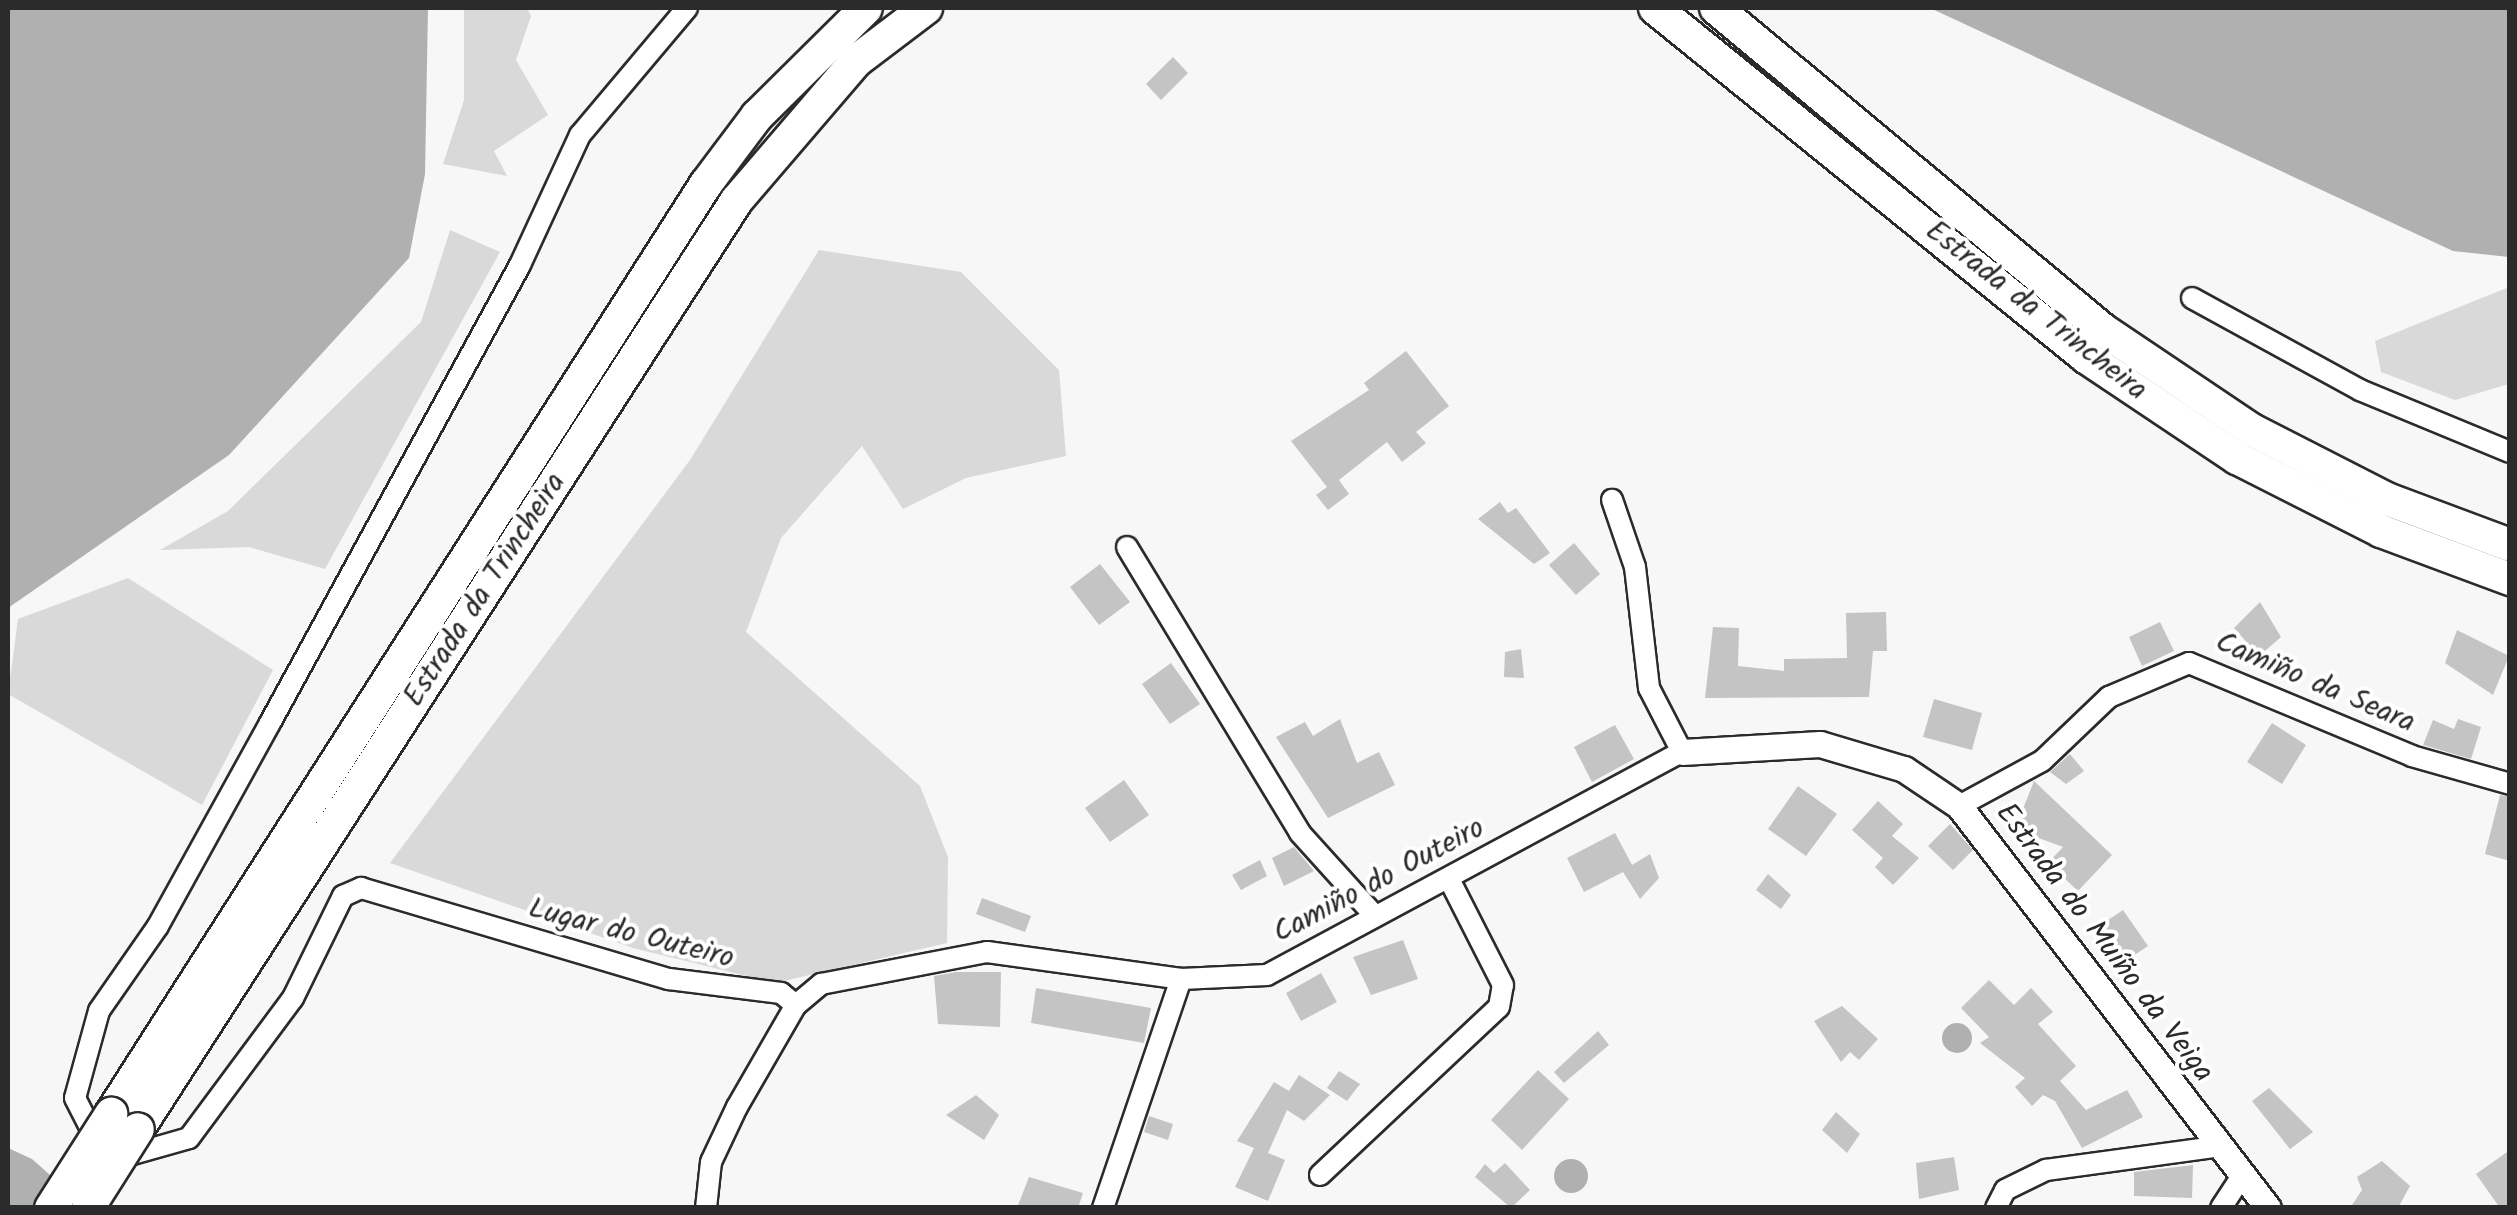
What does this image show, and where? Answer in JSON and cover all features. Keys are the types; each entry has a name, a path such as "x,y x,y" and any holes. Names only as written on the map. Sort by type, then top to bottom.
{"highway":[{"name":"Estrada da Trincheira","path":"88,1208 124,1121 706,184 770,101 866,8"},
{"name":"Estrada da Trincheira","path":"51,1208 124,1121 736,200 856,61 926,8"},
{"name":"Estrada da Trincheira","path":"1655,8 2086,358 2237,458 2381,531 2510,579"},
{"name":"Estrada da Trincheira","path":"1716,8 2103,330 2252,430 2387,500 2510,545"}],"street":[{"name":"Lugar do Outeiro","path":"687,8 580,135 520,265 279,706 158,926 99,1011 76,1079 91,1130 133,1154 190,1138 294,998 350,890 380,891 706,988 781,993 796,1005"},
{"path":"2192,298 2360,390 2510,452"},
{"path":"1612,500 1635,567 1648,688 1682,752"},
{"path":"1127,547 1300,832 1375,916"},
{"name":"Camiño da Seara","path":"1958,806 2042,761 2109,698 2188,663 2412,756 2510,784"},
{"name":"Estrada do Muíño da Veiga","path":"1682,752 1820,744 1904,769 1958,806 2239,1180 2268,1208"},
{"name":"Camiño do Outeiro","path":"796,1005 822,984 882,966 987,952 1181,978 1267,975 1682,752"},
{"path":"1320,1175 1499,1007 1503,985 1449,879"},
{"path":"1104,1208 1181,978"},
{"path":"706,1208 711,1162 796,1005"},
{"path":"1996,1208 2005,1190 2046,1170 2215,1147"},
{"path":"2221,1208 2239,1180"}],"shaded area":[{"path":"8,8 428,8 425,174 409,258 229,455 8,608"},
{"path":"464,8 527,8 531,16 516,60 548,115 494,151 507,176 443,164 464,100"},
{"path":"1930,8 2509,8 2509,257 2453,251"},
{"path":"450,230 500,252 325,569 249,547 160,550 228,511 421,322"},
{"path":"819,250 961,272 1059,370 1066,456 966,478 903,509 862,446 781,538 746,632 920,786 948,857 947,943 775,983 633,948 390,863 690,460"},
{"path":"2509,287 2509,384 2455,400 2381,372 2375,341"},
{"path":"128,578 273,670 202,805 8,694 18,619"},
{"path":"1957,1023 1968,1027 1972,1038 1968,1049 1957,1053 1946,1049 1942,1038 1946,1027"},
{"path":"8,1148 32,1159 86,1207 8,1207"},
{"path":"1571,1159 1583,1164 1588,1176 1583,1188 1571,1193 1559,1188 1554,1176 1559,1164"}],"building":[{"path":"1173,57 1188,73 1161,100 1146,84"},
{"path":"1406,351 1449,406 1416,432 1426,443 1402,462 1387,442 1339,480 1349,494 1328,510 1316,495 1327,487 1291,441 1369,390 1364,383"},
{"path":"1500,502 1508,513 1516,508 1550,553 1534,564 1478,519"},
{"path":"1574,543 1600,574 1576,595 1549,565"},
{"path":"1100,564 1130,602 1099,625 1070,587"},
{"path":"2260,602 2281,637 2259,656 2234,628"},
{"path":"1886,612 1887,651 1873,651 1869,697 1705,698 1713,627 1739,628 1738,666 1784,671 1784,659 1847,658 1846,613"},
{"path":"2160,622 2174,651 2142,666 2129,637"},
{"path":"2457,630 2509,656 2493,695 2445,663"},
{"path":"1521,649 1524,678 1504,677 1505,652"},
{"path":"1171,663 1200,704 1170,724 1142,684"},
{"path":"1934,699 1982,713 1972,750 1923,737"},
{"path":"1340,719 1357,763 1379,752 1395,785 1328,818 1276,737 1305,722 1313,736"},
{"path":"2458,719 2481,727 2471,759 2423,745 2433,720 2454,729"},
{"path":"2272,723 2306,745 2282,784 2247,762"},
{"path":"1615,725 1634,759 1592,782 1574,747"},
{"path":"2070,754 2084,771 2066,784 2050,772"},
{"path":"1124,780 1149,815 1110,842 1085,808"},
{"path":"2034,781 2112,855 2078,891 2048,863 2063,847 2015,829"},
{"path":"1798,786 1837,814 1806,856 1768,829"},
{"path":"2500,795 2510,797 2510,861 2485,854"},
{"path":"1878,801 1903,824 1892,836 1919,858 1893,885 1875,867 1883,858 1852,830"},
{"path":"1950,824 1973,850 1953,870 1928,846"},
{"path":"1615,833 1632,865 1650,854 1659,878 1640,899 1623,872 1584,892 1567,858"},
{"path":"1294,847 1314,871 1284,886 1272,858"},
{"path":"1260,860 1267,876 1241,890 1232,875"},
{"path":"1768,874 1791,895 1781,909 1756,890"},
{"path":"982,898 1031,916 1025,932 976,914"},
{"path":"2123,910 2148,946 2118,966 2102,924"},
{"path":"1403,940 1418,979 1371,995 1353,957"},
{"path":"1001,972 1000,1027 938,1024 934,976"},
{"path":"1321,973 1337,1002 1301,1021 1286,993"},
{"path":"1989,980 2014,1005 2031,988 2053,1012 2038,1024 2076,1066 2060,1081 2086,1110 2127,1090 2143,1117 2082,1148 2055,1101 2043,1095 2032,1106 2015,1087 2025,1078 1980,1043 1989,1037 1961,1008"},
{"path":"1036,988 1151,1008 1144,1043 1031,1023"},
{"path":"1842,1006 1878,1039 1859,1060 1850,1052 1841,1062 1814,1021"},
{"path":"1598,1031 1609,1045 1564,1083 1554,1072"},
{"path":"1538,1070 1569,1099 1522,1150 1491,1120"},
{"path":"1339,1071 1360,1084 1347,1101 1327,1088"},
{"path":"1299,1075 1330,1095 1304,1121 1287,1110 1268,1153 1285,1160 1268,1201 1235,1187 1254,1148 1237,1141 1274,1082 1289,1091"},
{"path":"2269,1088 2313,1132 2290,1149 2252,1101"},
{"path":"976,1095 999,1115 984,1140 946,1115"},
{"path":"1836,1112 1860,1134 1847,1153 1822,1130"},
{"path":"1149,1116 1173,1124 1168,1140 1144,1132"},
{"path":"2510,1150 2510,1208 2500,1208 2476,1174"},
{"path":"1954,1157 1959,1190 1919,1199 1916,1163"},
{"path":"2382,1161 2410,1186 2398,1208 2350,1208 2362,1190 2357,1177"},
{"path":"1505,1163 1530,1190 1511,1208 1475,1177 1485,1164 1494,1173"},
{"path":"2193,1165 2192,1198 2134,1196 2134,1172"},
{"path":"1029,1177 1083,1193 1078,1208 1017,1208"}]}
